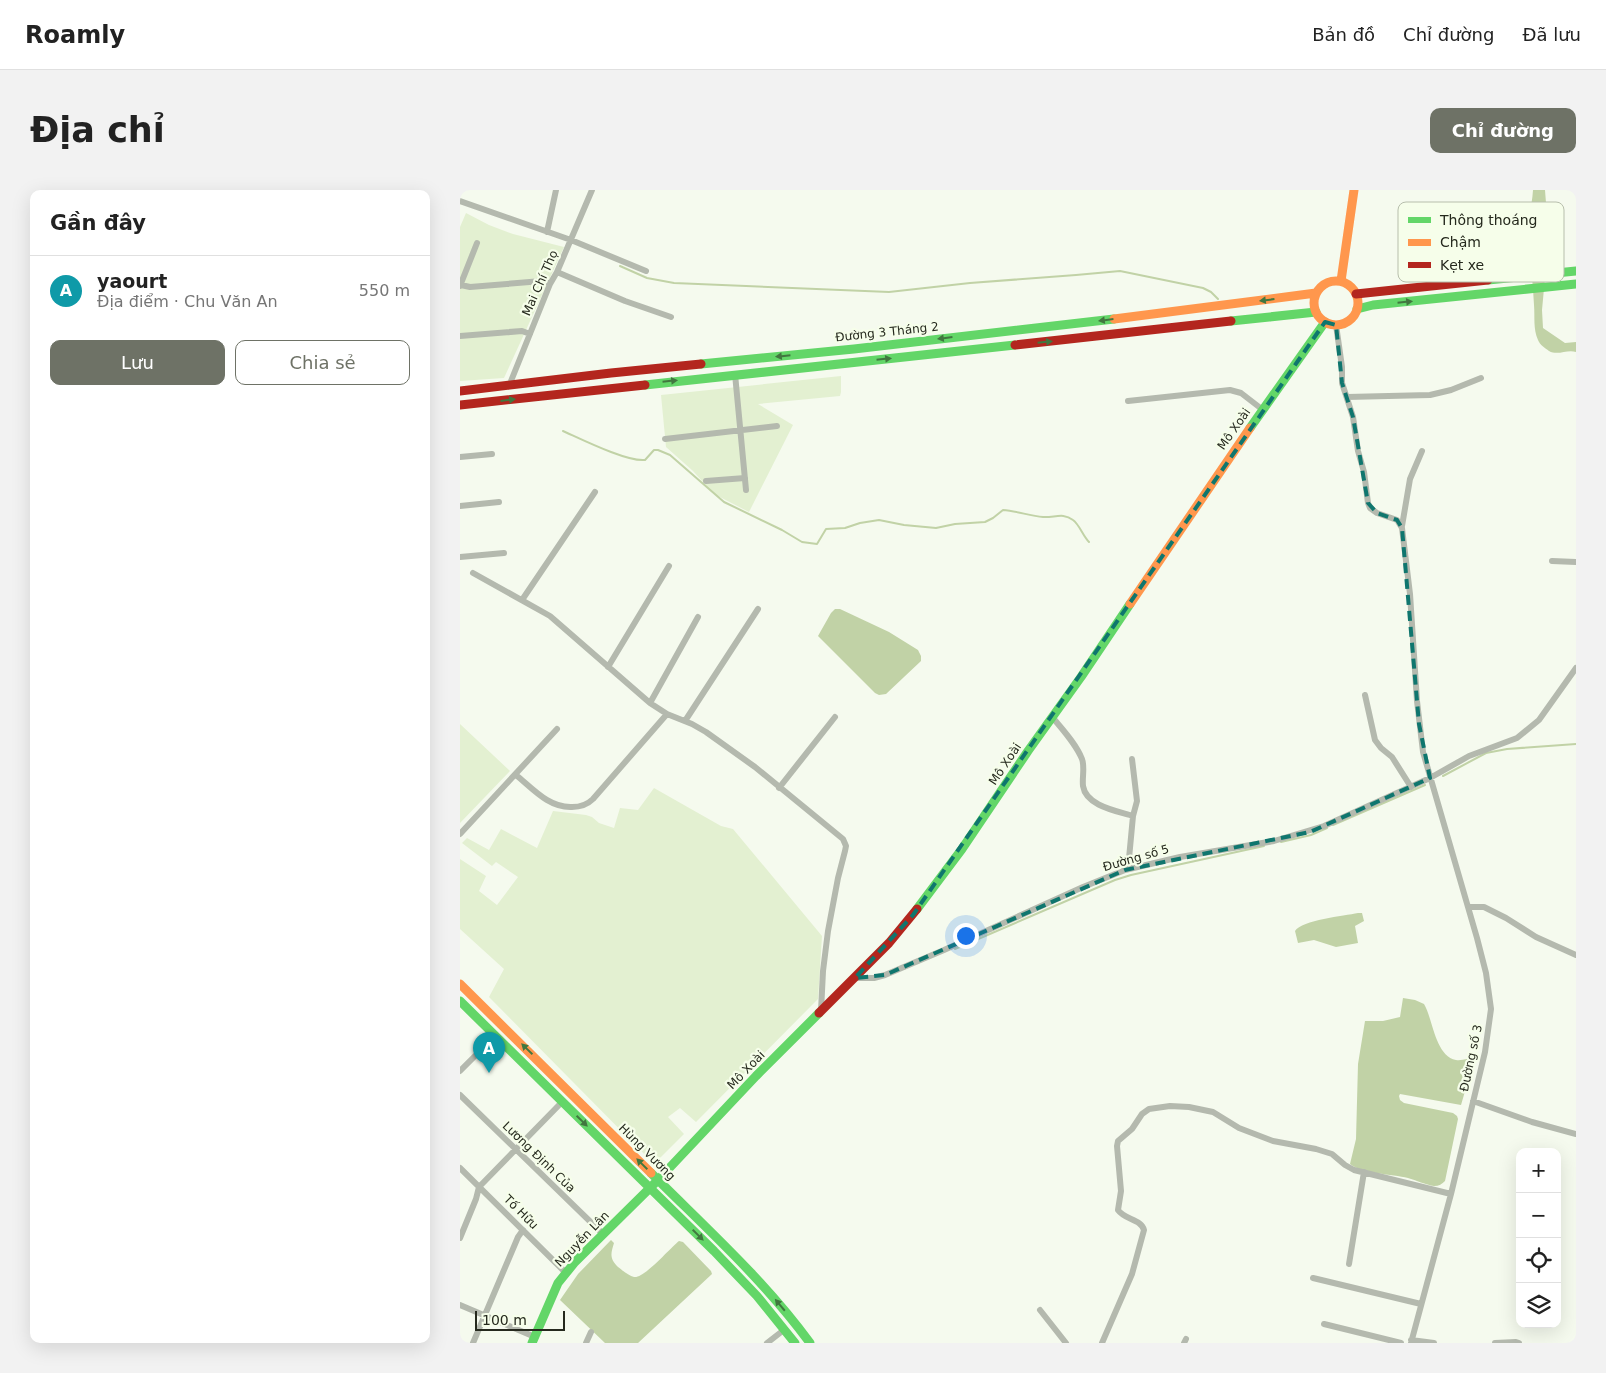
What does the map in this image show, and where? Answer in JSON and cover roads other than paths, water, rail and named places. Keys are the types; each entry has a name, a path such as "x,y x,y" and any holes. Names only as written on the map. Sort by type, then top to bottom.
{"main road":[{"path":"1341,281 1354,190"},
{"path":"1333,281 1341,281 1352,288 1358,302 1354,315 1349,320 1336,325 1325,322 1316,312 1314,300 1320,287 1333,281"},
{"path":"1356,294 1476,282"},
{"path":"1357,309 1373,305 1575,284"},
{"name":"Đường 3 Tháng 2","path":"460,391 611,373 854,349 1316,294"},
{"path":"460,405 1316,312"},
{"path":"1153,314 1154,330"},
{"name":"Mô Xoài","path":"650,1188 756,1076 895,937 913,915 962,849 1325,322"},
{"path":"854,349 854,362"},
{"path":"611,373 613,388"},
{"name":"Hùng Vương","path":"460,984 759,1281 810,1343"},
{"name":"Hùng Vương","path":"460,1001 757,1296 795,1343"},
{"name":"Nguyễn Lân","path":"534,1340 558,1283 575,1262 650,1188"}],"street":[{"path":"547,232 556,190"},
{"name":"Mai Chí Thọ","path":"509,386 550,284 592,190"},
{"path":"460,202 571,240 646,271"},
{"path":"477,243 460,286 470,287 542,281 550,284"},
{"path":"557,272 625,302 671,316"},
{"path":"1336,325 1342,367 1342,383 1353,417 1369,506 1377,513 1397,520 1402,528"},
{"path":"460,336 522,331 530,334"},
{"path":"735,374 746,490"},
{"path":"1347,397 1430,395 1451,390 1481,378"},
{"path":"1128,401 1230,390 1241,393 1263,410"},
{"path":"664,439 778,426"},
{"name":"Đường số 3","path":"1411,1341 1451,1194 1485,1052 1491,1008 1486,973 1469,907 1423,752 1419,724 1413,622 1402,528 1410,479 1422,451"},
{"path":"460,457 492,454"},
{"path":"706,481 745,478"},
{"path":"522,600 595,492"},
{"path":"460,506 499,502"},
{"path":"460,557 504,553"},
{"path":"1552,561 1576,562"},
{"path":"608,667 669,566"},
{"path":"473,573 560,623 650,703 667,714 706,732 755,767 843,840 846,846 828,931 823,971 822,1011"},
{"path":"685,721 758,609"},
{"path":"650,703 698,616"},
{"name":"Đường số 5","path":"855,978 874,978 885,975 1128,869 1180,857 1274,841 1310,832 1430,778 1469,756 1511,741 1524,733 1534,725 1547,709 1576,668"},
{"path":"1365,695 1375,740 1392,757 1411,787"},
{"path":"516,775 554,805 565,807 584,806 594,799 667,714"},
{"path":"779,788 835,717"},
{"path":"1053,718 1067,735 1082,759 1086,796 1101,805 1133,816"},
{"path":"460,834 557,729"},
{"path":"1128,869 1133,816 1137,801 1132,759"},
{"path":"1469,907 1484,907 1536,937 1576,955"},
{"path":"460,1071 496,1036"},
{"name":"Lương Định Của","path":"460,1095 603,1234"},
{"path":"1473,1101 1532,1122 1576,1134"},
{"path":"460,1238 479,1187 562,1102"},
{"path":"1102,1343 1132,1274 1144,1230 1142,1225 1118,1210 1122,1190 1118,1141 1132,1130 1145,1112 1153,1108 1170,1106 1208,1110 1220,1115 1239,1128 1268,1139 1316,1148 1332,1154 1349,1168 1451,1194"},
{"name":"Tố Hữu","path":"460,1168 566,1273"},
{"path":"1349,1264 1364,1172"},
{"path":"472,1343 518,1237 523,1230"},
{"path":"1313,1278 1421,1304"},
{"path":"460,1304 485,1314 534,1340"},
{"path":"1040,1310 1062,1342"},
{"path":"1324,1324 1402,1343"},
{"path":"767,1343 785,1329"},
{"path":"586,1343 590,1332"},
{"path":"1411,1341 1434,1343"},
{"path":"1495,1343 1519,1343"}],"waterway":[{"path":"620,266 647,278 674,283 889,292 970,283 1120,271 1203,288 1211,292 1218,299"},
{"path":"563,431 604,449 637,460 645,460 654,450 670,455 724,502 782,530 802,542 817,544 826,529 845,528 860,523 879,520 936,528 955,524 985,522 1003,510 1047,517 1066,516 1077,524 1089,542"},
{"path":"1443,776 1486,753 1507,749 1576,744"},
{"path":"1333,825 1425,785"},
{"path":"1281,842 1311,835 1327,828"},
{"path":"955,949 1115,880 1264,846"}],"place":[{"name":"yaourt","path":"489,1073"}]}
